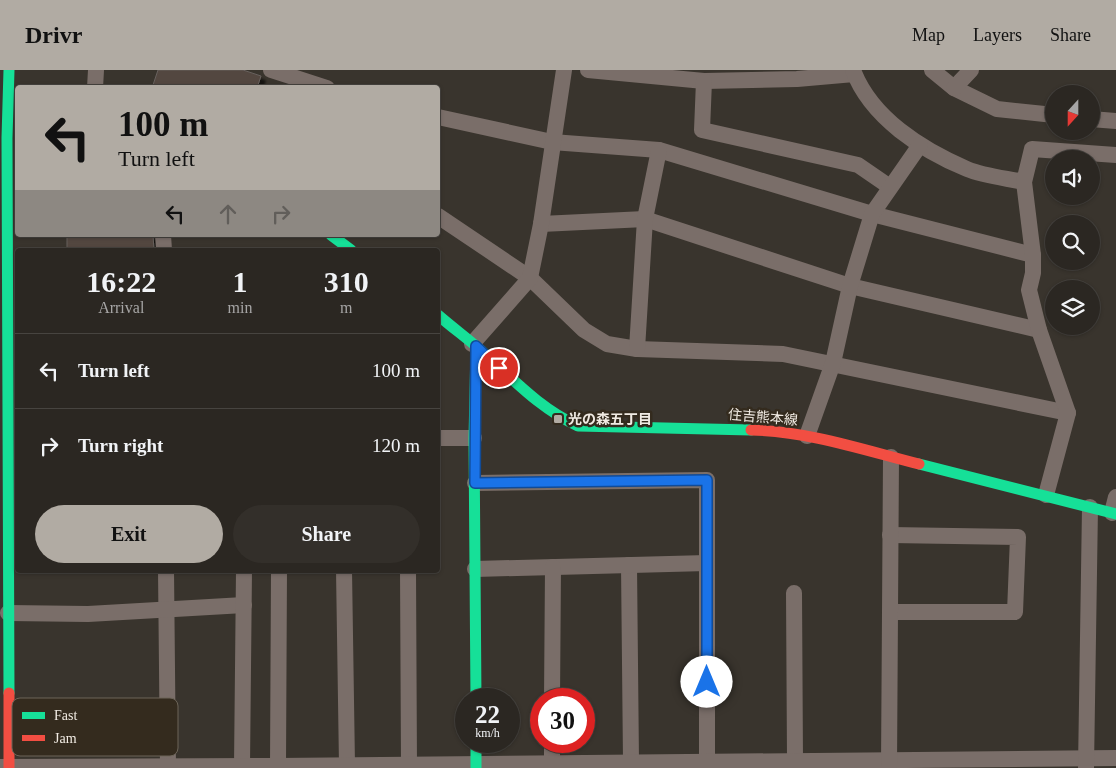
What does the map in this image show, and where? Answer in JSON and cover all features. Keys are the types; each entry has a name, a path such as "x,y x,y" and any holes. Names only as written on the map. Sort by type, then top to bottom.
{"main road":[{"path":"6,767 9,70"},
{"path":"334,237 348,248"},
{"name":"住吉熊本線","path":"440,317 474,345 534,402 558,419 578,426 772,430 806,436 1090,507 1115,508"},
{"path":"474,345 476,688"},
{"path":"476,753 476,766"}],"street":[{"path":"95,85 96,70"},
{"path":"271,70 316,82"},
{"path":"474,345 530,278 541,224 564,70"},
{"path":"588,70 704,81 797,79 853,72 871,100 894,126 920,145 968,170 1024,182"},
{"path":"932,70 954,88 997,109 1045,114"},
{"path":"954,88 971,70"},
{"path":"704,81 702,130 858,165 890,187"},
{"path":"440,117 552,142 659,150 872,214 1033,255"},
{"path":"1100,120 1116,121"},
{"path":"806,436 833,363 850,286 872,214 920,145"},
{"path":"1046,495 1068,413 1039,330 1029,290 1034,273 1024,182 1032,149 1116,155"},
{"path":"637,349 645,219 659,150"},
{"path":"440,217 530,278 584,330 606,344 637,349 783,354 1068,413"},
{"path":"541,224 645,219 850,286 1039,330"},
{"path":"440,438 474,438"},
{"path":"889,764 891,457"},
{"path":"475,483 707,480 707,761"},
{"path":"1086,763 1090,507"},
{"path":"890,535 1018,537 1016,612 890,612"},
{"path":"475,569 707,563"},
{"path":"629,565 637,764"},
{"path":"552,688 553,567"},
{"path":"166,573 173,698"},
{"path":"242,766 244,573"},
{"path":"280,573 283,767"},
{"path":"344,573 347,765"},
{"path":"408,573 409,765"},
{"path":"794,593 802,763"},
{"path":"8,613 46,614 167,610 244,605"},
{"path":"6,767 476,766 707,761 728,765 802,763 1086,763 1116,758"}],"building":[{"path":"158,70 243,70 261,76 258,85 153,85"},
{"path":"67,237 153,237 154,248 67,248"}],"traffic: fast":[{"path":"9,70 7,138 9,693"},
{"path":"334,237 348,248"},
{"path":"440,317 552,412 578,426 751,430"},
{"path":"476,346 474,438 476,688"},
{"path":"919,464 1116,514"},
{"path":"476,753 476,768"}],"traffic: jam":[{"path":"751,430 772,431 815,438 919,464"},
{"path":"9,693 9,768"}],"place":[{"name":"光の森五丁目","path":"558,419"}],"route":[{"path":"499,368 476,346 475,483 707,480 707,682"}]}
